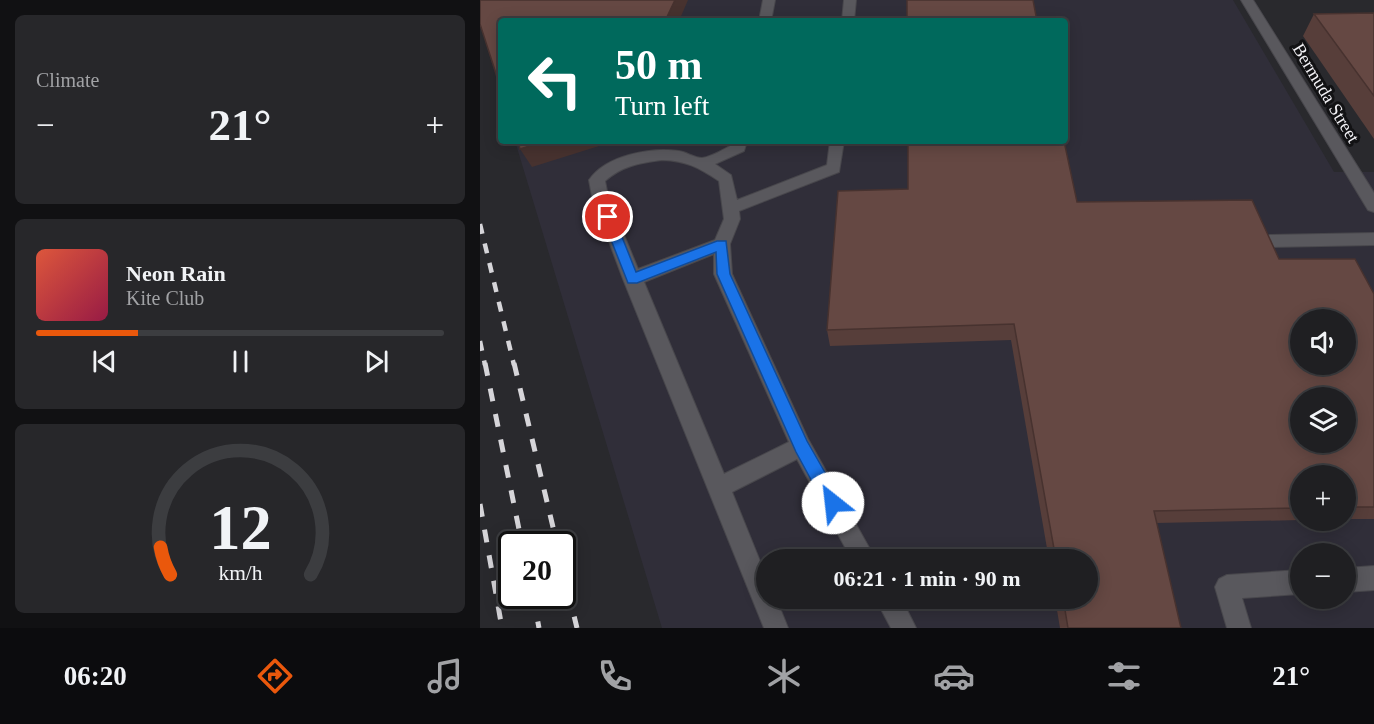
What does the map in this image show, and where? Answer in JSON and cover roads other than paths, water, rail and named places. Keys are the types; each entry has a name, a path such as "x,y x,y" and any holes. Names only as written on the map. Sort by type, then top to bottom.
{"street":[{"path":"766,18 769,0"},
{"path":"848,18 850,0"},
{"name":"Bermuda Street","path":"1247,0 1374,206"},
{"path":"703,164 738,148 739,144"},
{"path":"732,208 834,168 837,144"},
{"path":"776,628 600,196 597,180 613,166 639,158 679,156 703,164 726,179 732,219 722,244 723,274 801,446 859,549"},
{"path":"1270,241 1374,239"},
{"path":"632,279 722,244"},
{"path":"718,488 801,446"},
{"path":"1356,579 1374,578"},
{"path":"1239,628 1227,587 1290,583"},
{"path":"893,609 904,628"}],"railway":[{"path":"480,224 514,365"},
{"path":"480,341 485,365"},
{"path":"485,363 519,531"},
{"path":"514,363 554,531"},
{"path":"480,504 502,628"},
{"path":"535,609 539,628"},
{"path":"572,609 577,628"}]}
